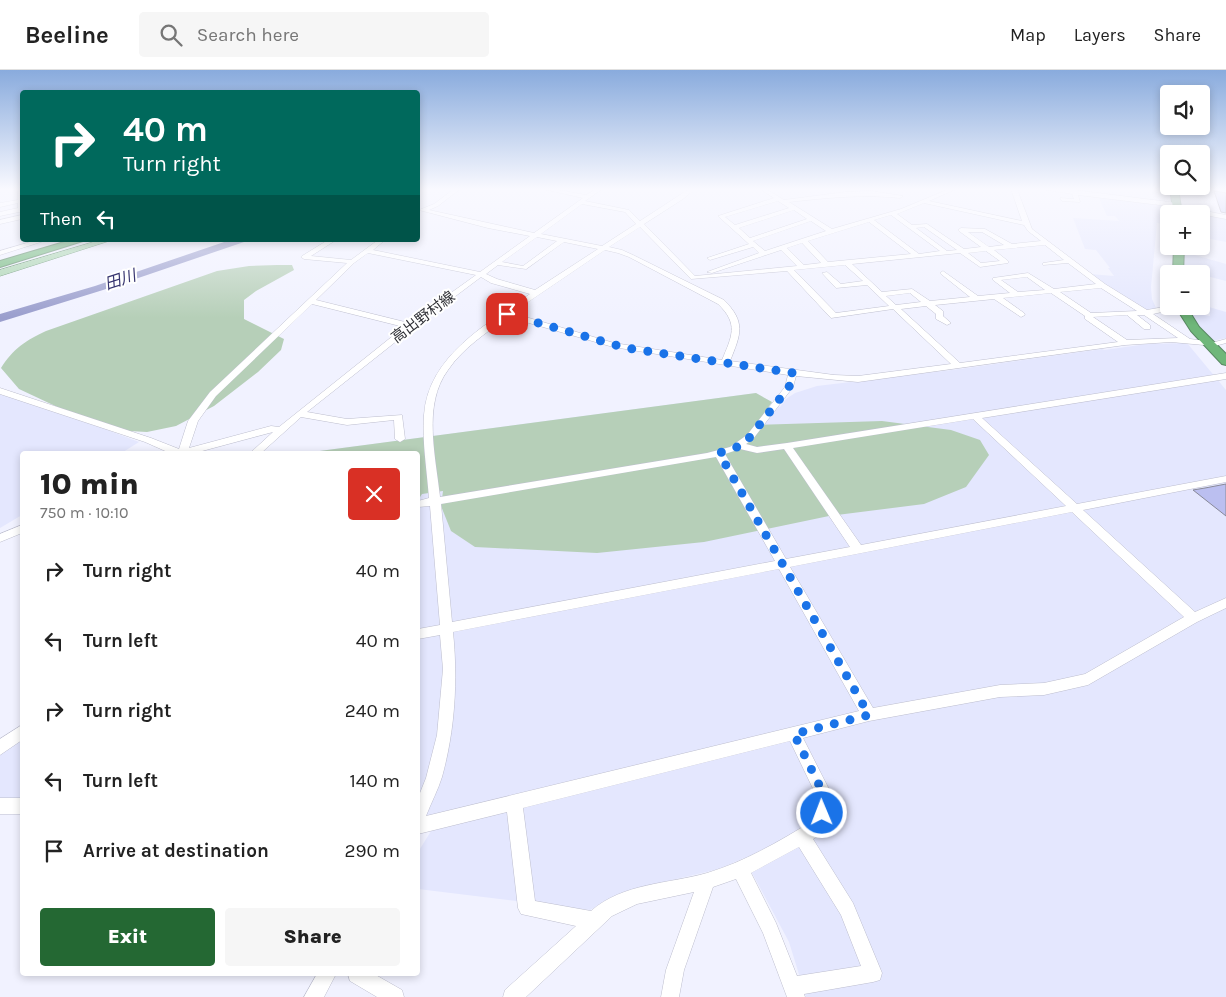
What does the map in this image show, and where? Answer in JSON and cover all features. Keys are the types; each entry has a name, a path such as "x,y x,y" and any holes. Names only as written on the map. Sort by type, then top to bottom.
{"highway":[{"path":"0,260 62,242"},
{"path":"0,264 82,244"},
{"path":"1184,315 1207,344 1226,361"}],"main road":[{"path":"0,274 82,244 95,242"}],"street":[{"path":"525,232 620,251 721,302 731,310 738,329 725,363"},
{"path":"420,811 434,778 444,735 450,669 428,424 430,397 442,372 451,360 479,333 536,292 626,232"},
{"path":"648,232 692,278"},
{"path":"738,232 763,254"},
{"path":"704,252 712,257 778,232"},
{"path":"683,283 692,278 827,232"},
{"path":"886,232 918,256"},
{"path":"918,232 946,253"},
{"path":"935,232 980,265 1006,262 964,232"},
{"path":"988,232 1010,246"},
{"path":"1034,232 1045,243 1102,286 1190,342"},
{"name":"高出野村線","path":"257,451 299,414 410,326 534,234"},
{"path":"496,263 524,268 563,240"},
{"path":"802,240 827,265"},
{"path":"0,253 37,242"},
{"path":"330,242 304,258 352,262"},
{"path":"183,451 193,421 213,394 352,262 379,242"},
{"path":"692,278 1045,243"},
{"path":"782,247 802,267"},
{"path":"368,251 480,274 494,281 536,292"},
{"path":"1045,264 1070,261"},
{"path":"847,263 957,365"},
{"path":"789,269 834,316 894,307 1102,286"},
{"path":"825,273 838,286 869,284"},
{"path":"943,273 977,299"},
{"path":"1016,294 995,279 1028,275 1088,315 1088,317 1125,343"},
{"path":"880,294 912,291 940,313 939,317 947,323"},
{"path":"996,297 1021,315"},
{"path":"310,301 410,326"},
{"path":"1088,315 1146,313 1160,310"},
{"path":"1129,313 1147,328"},
{"path":"507,314 613,345 794,373 858,379 1125,343 1171,340 1207,344 1226,341"},
{"path":"420,504 719,453 740,446 750,437 784,393 794,373"},
{"path":"740,446 757,450 786,446 1226,376"},
{"path":"0,391 148,440 174,451"},
{"path":"299,414 347,422 400,417 400,439"},
{"path":"974,416 1193,618"},
{"path":"189,451 271,429 280,430"},
{"path":"786,446 858,549"},
{"path":"719,453 869,715"},
{"path":"420,634 1226,479"},
{"path":"0,538 20,530"},
{"path":"420,826 869,715 1000,691 1044,689 1088,679 1193,618 1226,603"},
{"path":"0,748 20,733"},
{"path":"512,997 606,910 636,896 707,881 740,869 776,852 817,827 826,799 794,734"},
{"path":"514,802 527,908 595,921"},
{"path":"0,806 20,806"},
{"path":"740,869 770,929 795,992 873,973 847,909 802,836"},
{"path":"670,997 674,970 707,881"},
{"path":"313,997 326,976"},
{"path":"360,976 395,997"}],"shaded area":[{"path":"1079,232 1156,232 1151,287 1152,299 1157,310 1145,311 1090,274 1114,276 1096,250 1085,249"},
{"path":"1210,232 1226,232 1226,242 1210,239"},
{"path":"1184,255 1194,255 1226,264 1226,281 1210,277 1210,265 1183,265"},
{"path":"1210,307 1226,312 1226,338 1212,341 1193,321 1190,315 1210,316"},
{"path":"1187,343 1226,390 1226,997 806,997 789,942 744,858 719,869 642,887 604,902 590,910 420,889 420,849 443,812 420,818 420,451 320,451 756,393 780,407 786,399 795,393 817,386 1147,344"},
{"path":"0,394 139,442 125,451 20,451 20,516 0,528"},
{"path":"20,740 20,801 0,801 0,755"}],"green space":[{"path":"292,265 294,270 256,291 244,300 244,319 284,339 281,350 258,372 214,406 176,426 147,432 129,431 68,412 19,389 1,368 10,355 20,346 46,331 217,271 249,266"},
{"path":"756,393 772,402 756,425 882,421 951,430 980,440 989,455 966,487 924,504 829,516 704,542 597,553 475,547 451,531 441,506 443,491 422,494 420,497 420,451 320,451"}],"building":[{"path":"1226,484 1226,516 1193,490 1205,488"}],"waterway":[{"name":"田川","path":"0,318 99,288 234,242"}],"route":[{"path":"507,314 626,348 794,373 789,387 750,437 740,446 719,453 869,715 794,734 826,799 822,813"}]}
